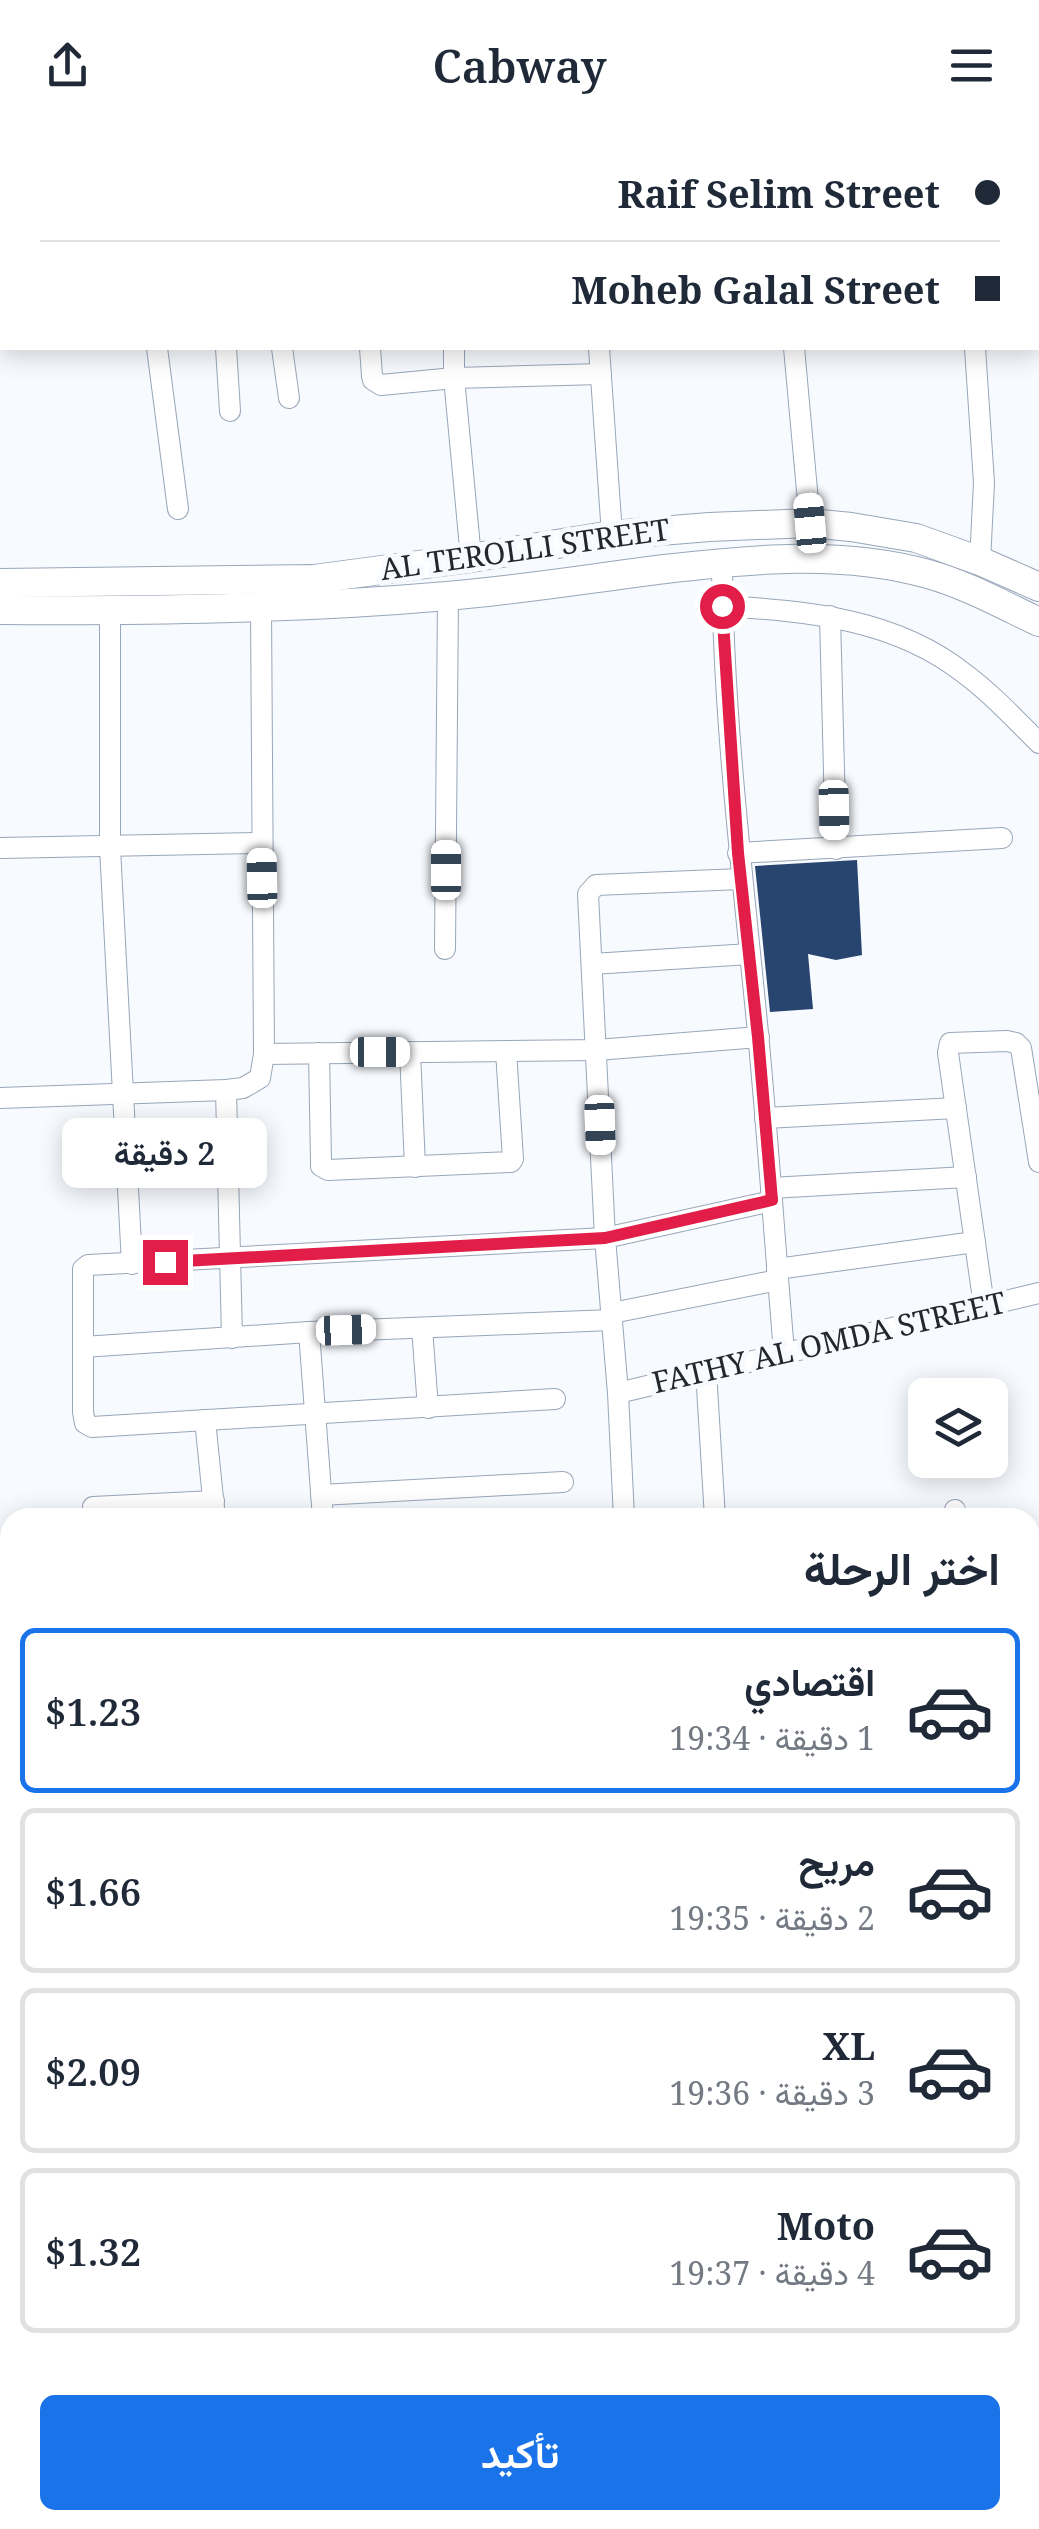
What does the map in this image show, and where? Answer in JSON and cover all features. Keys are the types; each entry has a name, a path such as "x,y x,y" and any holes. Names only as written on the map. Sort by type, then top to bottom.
{"street":[{"path":"156,350 178,508"},
{"path":"226,350 230,411"},
{"path":"282,350 289,398"},
{"path":"370,350 373,380 381,385 454,378 600,374"},
{"path":"454,350 471,558"},
{"path":"599,350 612,535"},
{"path":"794,350 810,523"},
{"path":"975,350 984,483 980,560"},
{"name":"AL TEROLLI STREET","path":"0,583 314,578 612,535 709,526 810,523 916,538 980,560 1039,587"},
{"path":"537,546 537,585"},
{"name":"AL TEROLLI STREET","path":"0,610 261,609 448,596 778,558 900,567 957,584 1039,622"},
{"path":"722,562 738,853 758,1037 784,1352"},
{"path":"445,949 448,596"},
{"path":"722,606 830,616 900,636 933,652 978,684 1039,743"},
{"path":"0,1098 226,1090 244,1088 260,1078 264,1054 261,609"},
{"path":"110,610 110,848 132,1264"},
{"path":"830,616 836,849"},
{"path":"738,853 1002,838"},
{"path":"0,848 261,843"},
{"path":"624,1508 605,1238 589,891 596,886 741,879"},
{"path":"592,964 750,954"},
{"path":"264,1054 597,1050 758,1037"},
{"path":"984,1306 948,1054 950,1044 1016,1044 1023,1054 1039,1160"},
{"path":"319,1053 321,1166 328,1170 511,1162 514,1159 506,1051"},
{"path":"410,1052 415,1167"},
{"path":"226,1090 232,1338"},
{"path":"765,1118 956,1108"},
{"path":"555,1400 88,1426 83,1412 83,1270 88,1265 605,1238 771,1194 966,1177"},
{"path":"83,1346 612,1317 778,1274 975,1242"},
{"name":"FATHY AL OMDA STREET","path":"618,1393 1039,1293"},
{"path":"422,1328 428,1408"},
{"path":"309,1332 322,1508"},
{"path":"706,1372 714,1508"},
{"path":"205,1420 214,1508"},
{"path":"321,1495 563,1482"},
{"path":"93,1507 154,1508"}],"building":[{"path":"857,860 862,955 836,960 808,954 813,1009 770,1012 755,866"}],"route":[{"path":"165,1262 605,1238 772,1200 738,853 722,606"}]}
